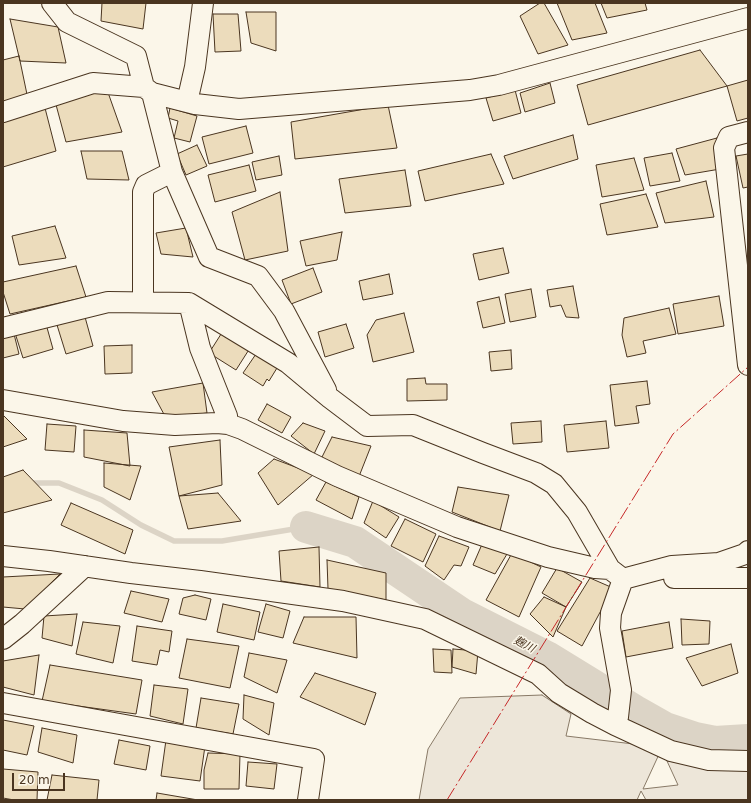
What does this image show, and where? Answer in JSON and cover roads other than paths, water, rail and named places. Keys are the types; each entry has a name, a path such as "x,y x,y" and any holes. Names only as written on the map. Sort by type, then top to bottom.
{"street":[{"path":"52,3 67,22 136,56 148,90 172,172 209,257 258,276 284,311 330,398"},
{"path":"187,102 195,67 203,3"},
{"path":"3,112 93,84 148,90 195,104 239,109 477,89 522,79 748,18"},
{"path":"748,132 730,137 724,148 748,365"},
{"path":"143,302 143,192 146,185 172,172"},
{"path":"3,328 108,302 189,303 288,363 367,426 413,425 536,473 554,484 577,512 617,574 610,628 621,690 617,721"},
{"path":"189,303 200,348 227,416 228,424"},
{"path":"3,400 123,421 175,426 217,423 228,424 242,429 337,476 457,527 548,557 617,574 652,571 672,566 719,563 745,554 748,551"},
{"path":"3,556 343,601 425,619 538,674 559,693 617,721 671,751 709,760 748,761"},
{"path":"3,639 22,624 85,566"},
{"path":"652,571 664,578 748,578"},
{"path":"3,703 314,759 308,800"}],"waterway":[{"path":"29,483 59,483 102,500 141,525 174,541 222,541 306,527"},
{"name":"麹川","path":"306,527 355,542 462,614 547,657 665,728 695,738 715,742 748,740"}]}
